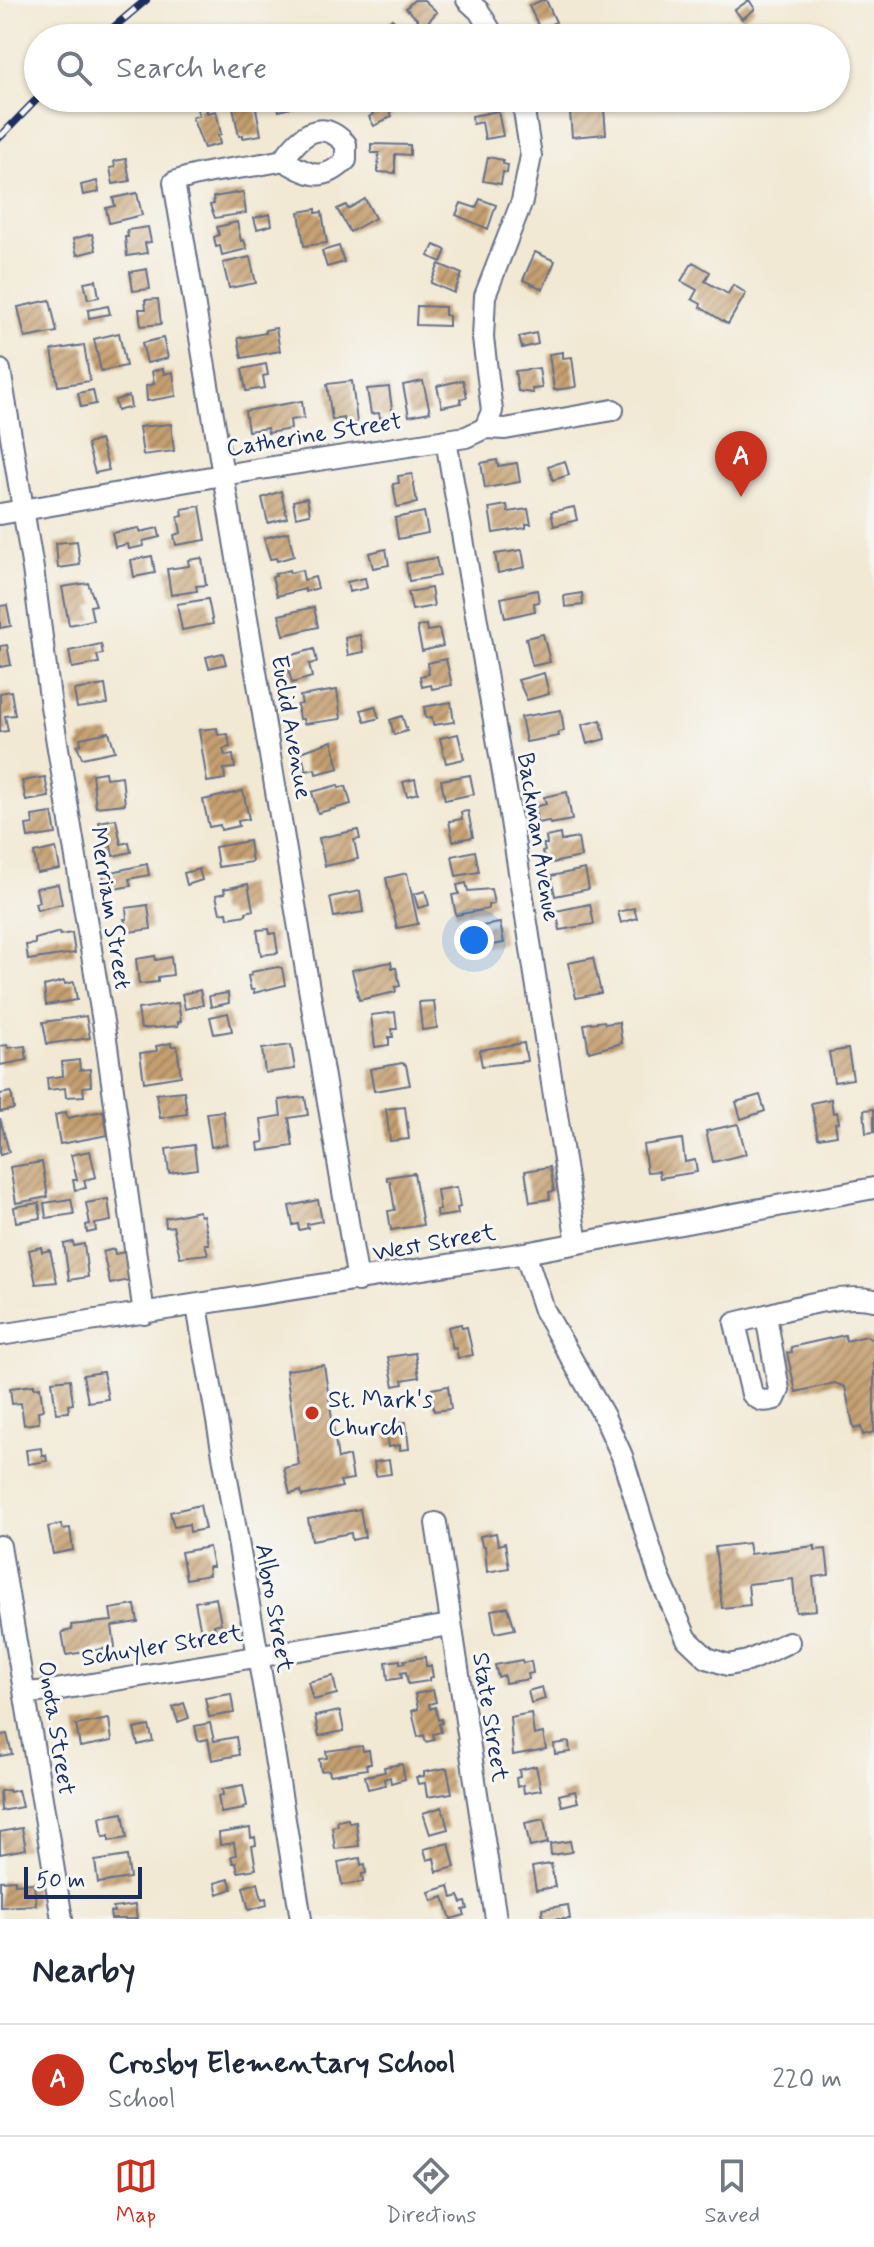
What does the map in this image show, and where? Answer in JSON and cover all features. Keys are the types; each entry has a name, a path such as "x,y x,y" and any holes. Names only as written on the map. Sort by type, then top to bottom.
{"street":[{"path":"472,1 487,24"},
{"path":"485,428 492,411 483,338 485,296 522,201 531,156 524,112"},
{"name":"Euclid Avenue","path":"283,160 254,167 193,174 174,182 358,1281"},
{"name":"Merriam Street","path":"0,370 107,1046 144,1314"},
{"name":"Catherine Street","path":"0,514 466,437 485,428 505,429 613,410"},
{"name":"Backman Avenue","path":"446,440 509,808 577,1243"},
{"name":"West Street","path":"0,1335 525,1253 874,1188"},
{"path":"525,1253 544,1310 604,1416 622,1456 660,1579 687,1639 707,1658 728,1665 748,1661 789,1642"},
{"path":"766,1315 825,1302 874,1300"},
{"name":"Albro Street","path":"197,1306 301,1919"},
{"name":"State Street","path":"436,1523 496,1919"},
{"name":"Onota Street","path":"0,1546 62,1919"},
{"name":"Schuyler Street","path":"26,1693 450,1625"}],"building":[{"path":"414,0 424,0 437,12 426,24 422,24 406,8"},
{"path":"546,0 556,22 538,24 529,6"},
{"path":"749,0 755,9 742,19 735,10"},
{"path":"198,112 216,112 220,144 204,148 192,117 199,116"},
{"path":"234,112 257,112 261,135 239,136"},
{"path":"390,112 392,116 374,126 369,117"},
{"path":"498,112 503,136 485,139 482,122 473,124 472,116"},
{"path":"570,112 604,112 606,134 572,137"},
{"path":"371,144 410,145 410,155 395,154 395,173 378,172 379,153 371,153"},
{"path":"488,157 503,160 503,164 508,165 501,184 483,181"},
{"path":"126,159 130,181 113,184 110,168 115,167 114,161"},
{"path":"97,181 99,192 83,195 81,185"},
{"path":"243,192 246,213 215,218 210,205 214,204 213,197"},
{"path":"137,193 142,215 109,223 106,208 115,206 113,198"},
{"path":"365,199 375,218 350,232 337,209 346,205 348,209"},
{"path":"480,199 496,205 488,229 456,215 461,203 476,208"},
{"path":"316,209 316,213 322,212 327,243 304,246 299,212"},
{"path":"270,214 272,225 257,229 254,218"},
{"path":"237,222 241,241 244,240 247,249 222,255 214,237 219,235 217,227"},
{"path":"148,227 151,242 145,243 147,253 127,256 127,230"},
{"path":"92,234 96,250 77,255 73,239"},
{"path":"434,245 446,250 441,262 428,256"},
{"path":"339,246 344,262 327,267 322,251"},
{"path":"535,252 555,261 543,289 523,280"},
{"path":"250,257 256,283 229,288 223,263"},
{"path":"693,262 710,272 705,281 728,294 733,285 746,293 728,324 700,307 701,304 692,299 697,290 681,281"},
{"path":"439,264 462,274 454,293 431,283"},
{"path":"147,269 150,289 133,291 130,272"},
{"path":"96,280 99,297 88,299 84,282"},
{"path":"158,299 161,324 141,326 139,309 146,309 145,300"},
{"path":"50,300 57,332 25,338 18,307"},
{"path":"108,306 110,314 89,318 88,310"},
{"path":"417,306 445,307 449,326 416,325"},
{"path":"276,328 280,351 242,358 238,338"},
{"path":"119,333 126,366 101,371 94,339"},
{"path":"536,333 538,344 522,348 519,337"},
{"path":"163,338 168,358 147,363 142,343"},
{"path":"84,345 90,381 58,386 52,350"},
{"path":"563,352 563,358 572,357 576,387 554,390 549,354"},
{"path":"266,364 268,375 263,376 265,388 246,391 242,369"},
{"path":"539,368 542,388 532,389 533,393 518,391 515,371"},
{"path":"163,369 164,374 173,372 176,396 147,401 146,386 154,384 152,371"},
{"path":"463,380 467,397 460,399 461,403 442,407 437,386"},
{"path":"352,381 357,423 345,424 344,418 332,420 327,384"},
{"path":"423,381 430,412 409,416 403,385"},
{"path":"389,387 393,416 380,418 379,413 371,414 367,389"},
{"path":"93,390 96,404 81,407 78,393"},
{"path":"129,396 131,407 117,411 115,400"},
{"path":"302,401 304,418 290,420 291,429 268,433 267,428 248,431 245,411"},
{"path":"171,424 174,451 143,455 139,427"},
{"path":"100,440 109,470 95,473 87,444"},
{"path":"497,460 498,466 517,463 520,482 485,488 481,463"},
{"path":"565,461 569,475 553,480 548,466"},
{"path":"412,474 417,503 397,507 393,484 399,483 398,476"},
{"path":"281,491 287,518 268,523 262,498"},
{"path":"307,498 310,514 296,517 293,501"},
{"path":"507,505 508,512 528,509 531,524 526,524 526,528 493,533 489,508"},
{"path":"200,506 206,540 176,545 174,535 181,533 178,517 183,516 182,509"},
{"path":"574,507 577,520 554,526 551,512"},
{"path":"424,512 428,533 398,539 395,518"},
{"path":"139,528 140,532 158,528 160,537 143,541 144,546 129,549 128,544 115,547 112,533"},
{"path":"288,532 294,556 277,561 276,558 270,559 264,538"},
{"path":"77,541 80,565 58,568 56,543"},
{"path":"386,549 389,565 373,568 369,553"},
{"path":"522,550 525,567 498,573 495,554"},
{"path":"152,556 155,573 134,577 131,560"},
{"path":"202,558 206,585 196,586 197,591 171,595 167,569 189,566 188,560"},
{"path":"436,558 440,576 409,581 406,563"},
{"path":"289,570 290,573 302,570 304,580 315,577 318,588 277,596 272,577"},
{"path":"365,578 367,588 349,592 347,582"},
{"path":"88,583 96,605 90,606 93,620 69,625 62,587"},
{"path":"431,588 434,606 412,610 408,592"},
{"path":"537,590 539,602 534,603 535,611 505,618 501,598"},
{"path":"582,593 583,605 565,607 564,596"},
{"path":"208,599 213,624 182,630 177,604"},
{"path":"7,605 11,626 0,628 0,606"},
{"path":"314,607 318,627 284,635 279,615"},
{"path":"426,625 427,631 439,629 443,646 422,651 417,627"},
{"path":"543,634 550,662 532,666 526,638"},
{"path":"360,635 364,652 348,655 345,638"},
{"path":"101,644 103,654 97,655 99,663 72,668 69,651"},
{"path":"7,645 11,665 0,667 0,646"},
{"path":"314,649 317,662 309,664 312,677 292,683 285,657"},
{"path":"223,653 226,664 209,668 206,657"},
{"path":"446,659 452,685 432,689 431,685 422,687 420,676 429,674 427,663"},
{"path":"544,673 549,694 527,700 518,680"},
{"path":"105,685 108,704 77,708 74,690"},
{"path":"337,690 341,719 304,724 303,719 299,719 297,705 302,704 300,696"},
{"path":"11,691 15,715 5,716 8,731 0,732 0,693"},
{"path":"451,702 454,722 433,725 432,717 426,718 424,707"},
{"path":"375,706 379,718 365,722 361,710"},
{"path":"561,710 564,731 558,732 559,736 526,742 521,717"},
{"path":"402,716 407,731 394,735 390,720"},
{"path":"601,720 605,739 587,744 582,725"},
{"path":"217,728 218,735 228,734 230,747 223,749 225,756 233,755 235,768 224,769 225,779 207,782 199,730"},
{"path":"109,732 115,751 82,758 77,745 81,744 80,738"},
{"path":"458,734 464,759 446,763 440,738"},
{"path":"332,741 339,768 316,774 315,769 306,771 301,752"},
{"path":"105,772 106,778 122,776 125,804 96,807 92,774"},
{"path":"470,775 474,794 445,800 441,780"},
{"path":"45,777 49,797 26,801 22,781"},
{"path":"415,779 418,793 407,796 403,782"},
{"path":"338,785 339,788 346,786 351,804 318,813 312,792"},
{"path":"243,791 249,819 238,821 239,826 221,830 220,825 209,827 203,800"},
{"path":"567,792 572,820 537,823 534,807 546,804 544,797"},
{"path":"468,811 473,837 453,841 449,821 462,819 461,812"},
{"path":"52,813 56,834 28,838 26,825 33,824 32,816"},
{"path":"116,819 121,844 129,842 131,852 113,856 111,846 104,847 99,822"},
{"path":"358,830 360,839 354,840 358,859 325,866 319,838"},
{"path":"560,834 561,841 578,838 581,857 547,864 542,852 545,851 543,844 547,844 546,837"},
{"path":"249,841 252,862 218,867 215,847"},
{"path":"56,848 60,869 37,873 34,853"},
{"path":"475,851 479,872 456,876 452,856"},
{"path":"147,864 149,875 129,879 131,886 114,889 113,883 105,885 103,874"},
{"path":"199,869 202,880 187,885 184,873"},
{"path":"585,869 589,889 555,896 551,876"},
{"path":"407,873 418,924 397,928 386,878"},
{"path":"466,883 468,891 491,889 494,904 488,905 488,909 456,915 452,895 459,894 457,885"},
{"path":"58,884 62,904 37,910 36,888"},
{"path":"248,884 253,910 246,912 246,915 228,918 227,912 220,913 216,895 225,893 224,889"},
{"path":"360,891 363,912 334,917 330,897"},
{"path":"425,891 429,905 418,908 414,894"},
{"path":"590,904 594,924 560,930 556,911"},
{"path":"148,905 151,929 129,932 124,919 127,919 126,908"},
{"path":"634,908 637,918 621,923 618,912"},
{"path":"500,923 504,943 469,949 465,929"},
{"path":"269,929 270,934 275,933 278,953 261,955 257,930"},
{"path":"60,932 60,935 72,933 75,953 28,960 26,945"},
{"path":"155,956 156,960 171,957 173,975 158,977 158,982 139,984 136,959"},
{"path":"593,958 601,993 576,998 568,963"},
{"path":"391,962 392,968 396,968 400,986 395,987 396,992 359,1000 352,970"},
{"path":"282,968 285,985 254,993 251,990 248,976 252,975 251,972"},
{"path":"64,981 65,984 74,982 77,1000 46,1005 44,986"},
{"path":"200,990 203,1005 185,1009 182,994"},
{"path":"228,993 229,1003 211,1007 209,996"},
{"path":"434,1001 437,1028 422,1030 419,1002"},
{"path":"178,1003 181,1021 178,1026 141,1029 138,1009"},
{"path":"395,1012 397,1029 392,1029 393,1037 389,1037 389,1045 375,1047 371,1015"},
{"path":"228,1013 232,1031 214,1034 210,1017"},
{"path":"86,1016 90,1038 47,1044 43,1022"},
{"path":"604,1021 605,1024 619,1022 622,1043 589,1052 584,1024"},
{"path":"171,1043 171,1046 177,1046 181,1076 144,1082 140,1053 157,1051 156,1046"},
{"path":"524,1043 527,1061 482,1066 479,1050"},
{"path":"7,1045 8,1048 25,1046 27,1060 0,1065 0,1046"},
{"path":"291,1045 295,1069 265,1073 262,1049"},
{"path":"848,1049 853,1079 834,1082 829,1052"},
{"path":"79,1060 80,1070 90,1069 91,1086 83,1087 84,1096 66,1097 65,1088 48,1090 47,1078 63,1076 62,1062"},
{"path":"402,1063 406,1065 410,1085 374,1091 370,1069"},
{"path":"184,1091 187,1114 160,1118 156,1094"},
{"path":"11,1092 14,1109 0,1112 0,1094"},
{"path":"760,1095 765,1111 741,1119 736,1102"},
{"path":"305,1097 308,1115 289,1118 293,1146 259,1151 258,1143 264,1142 261,1119 281,1116 279,1100"},
{"path":"831,1099 833,1113 837,1112 839,1122 835,1123 837,1135 818,1138 811,1103"},
{"path":"405,1107 409,1139 390,1141 386,1109"},
{"path":"874,1109 874,1132 866,1133 864,1110"},
{"path":"103,1111 108,1135 60,1144 55,1115 66,1112 67,1118"},
{"path":"223,1111 227,1144 211,1147 206,1113"},
{"path":"0,1118 9,1152 0,1155"},
{"path":"738,1124 746,1154 713,1162 706,1131"},
{"path":"682,1139 685,1162 695,1160 697,1172 660,1178 659,1171 647,1172 643,1145"},
{"path":"194,1145 197,1169 169,1173 166,1149"},
{"path":"90,1151 96,1177 84,1180 86,1188 75,1190 73,1180 77,1180 71,1155"},
{"path":"42,1162 48,1197 16,1203 10,1167"},
{"path":"550,1167 554,1191 549,1192 550,1199 530,1202 525,1171"},
{"path":"414,1173 423,1225 391,1230 388,1211 395,1210 387,1177"},
{"path":"457,1187 458,1214 437,1217 436,1210 440,1210 437,1190"},
{"path":"71,1199 74,1214 46,1218 44,1203"},
{"path":"108,1199 111,1221 95,1224 96,1231 87,1233 86,1225 90,1224 86,1203"},
{"path":"318,1200 322,1221 307,1224 308,1228 299,1230 298,1224 293,1225 289,1206"},
{"path":"39,1203 41,1218 16,1222 14,1207"},
{"path":"199,1211 200,1216 203,1215 208,1254 180,1257 173,1226 166,1227 165,1218"},
{"path":"73,1242 74,1246 84,1244 88,1277 69,1280 64,1244"},
{"path":"41,1247 42,1252 50,1250 57,1282 36,1284 29,1250"},
{"path":"114,1249 115,1254 129,1251 134,1279 110,1284 103,1252"},
{"path":"461,1324 462,1328 467,1327 473,1355 458,1358 448,1327"},
{"path":"845,1335 846,1341 866,1336 874,1341 874,1432 863,1435 861,1427 854,1429 845,1387 835,1383 796,1392 787,1353 792,1352 791,1347"},
{"path":"415,1353 419,1377 402,1380 403,1384 394,1386 388,1357"},
{"name":"St. Mark's Church","path":"324,1365 338,1459 349,1456 353,1479 340,1481 342,1487 302,1496 301,1491 290,1494 284,1468 299,1465 286,1370"},
{"path":"103,1372 108,1399 88,1402 83,1375"},
{"path":"70,1379 73,1404 68,1405 69,1412 56,1413 52,1381"},
{"path":"34,1385 34,1388 40,1387 43,1410 38,1411 39,1423 24,1425 21,1403 12,1404 10,1388"},
{"path":"448,1386 451,1409 434,1411 431,1389"},
{"path":"406,1422 409,1449 400,1450 400,1445 388,1447 385,1425"},
{"path":"41,1448 47,1461 28,1464 26,1450"},
{"path":"389,1460 391,1474 376,1476 374,1462"},
{"path":"200,1505 205,1529 190,1532 189,1524 174,1527 170,1512"},
{"path":"360,1509 365,1537 352,1540 351,1533 312,1540 308,1519"},
{"path":"61,1524 62,1529 70,1528 73,1550 53,1554 48,1527"},
{"path":"496,1533 498,1545 505,1543 509,1568 487,1572 485,1546 482,1546 480,1536"},
{"path":"748,1543 750,1554 815,1546 815,1550 826,1549 829,1575 813,1577 816,1610 796,1612 793,1579 748,1584 750,1605 722,1608 715,1547"},
{"path":"209,1547 213,1567 208,1567 209,1575 186,1579 181,1552"},
{"path":"216,1598 221,1623 214,1625 216,1635 202,1637 195,1602"},
{"path":"135,1605 138,1622 112,1626 115,1647 66,1655 62,1632 72,1630 71,1625 112,1621 110,1609"},
{"path":"508,1607 515,1629 495,1633 491,1610"},
{"path":"425,1657 426,1666 431,1666 433,1677 429,1681 408,1684 406,1672 401,1673 402,1678 388,1680 386,1662 400,1660 400,1664 405,1663 404,1660"},
{"path":"522,1660 523,1663 531,1661 533,1673 528,1674 529,1679 505,1683 504,1675 498,1677 495,1665"},
{"path":"333,1676 337,1694 313,1700 308,1682"},
{"path":"542,1687 545,1699 531,1703 528,1691"},
{"path":"433,1690 436,1702 429,1704 430,1709 435,1707 438,1720 441,1719 441,1732 433,1734 434,1740 426,1742 424,1735 418,1737 412,1711 418,1709 415,1694"},
{"path":"231,1694 234,1713 209,1717 205,1698"},
{"path":"184,1703 189,1718 178,1722 173,1707"},
{"path":"340,1711 344,1731 319,1736 315,1716"},
{"path":"531,1713 534,1735 543,1733 546,1749 513,1755 510,1717"},
{"path":"109,1719 112,1741 80,1747 76,1725"},
{"path":"210,1723 214,1741 236,1737 239,1755 212,1760 208,1739 198,1741 195,1726"},
{"path":"149,1726 153,1741 138,1745 134,1729"},
{"path":"7,1734 12,1754 0,1756 0,1735"},
{"path":"569,1742 570,1752 555,1754 554,1744"},
{"path":"362,1746 363,1751 369,1750 371,1764 366,1764 367,1769 330,1775 329,1770 321,1771 319,1759 327,1758 326,1751"},
{"path":"402,1764 405,1779 391,1783 390,1777 384,1779 385,1785 368,1789 365,1776 385,1772 384,1767"},
{"path":"536,1766 541,1790 524,1793 523,1785 517,1787 519,1770"},
{"path":"447,1768 452,1793 427,1797 425,1783 418,1784 416,1777 424,1776 424,1772"},
{"path":"243,1785 247,1806 221,1813 218,1796 223,1795 222,1789"},
{"path":"18,1790 22,1807 1,1811 0,1791"},
{"path":"575,1791 578,1802 562,1806 559,1795"},
{"path":"442,1807 448,1829 430,1834 423,1813"},
{"path":"123,1813 127,1838 109,1841 109,1836 103,1837 100,1817"},
{"path":"348,1819 349,1823 356,1822 359,1846 335,1849 332,1827 338,1826 337,1821"},
{"path":"544,1819 548,1843 530,1847 525,1823"},
{"path":"22,1828 26,1849 0,1854 0,1832"},
{"path":"250,1828 251,1838 255,1837 256,1845 252,1846 256,1869 238,1872 231,1856 236,1855 234,1843 220,1845 219,1833"},
{"path":"570,1841 572,1852 551,1855 550,1844"},
{"path":"449,1843 455,1867 437,1872 434,1858 427,1860 424,1849"},
{"path":"127,1856 130,1878 98,1883 95,1861"},
{"path":"360,1858 361,1865 365,1864 363,1882 342,1885 338,1862"},
{"path":"551,1864 555,1887 536,1890 532,1867"},
{"path":"229,1879 232,1889 218,1894 215,1883"},
{"path":"15,1880 15,1884 34,1883 36,1905 0,1907 0,1881"},
{"path":"258,1883 267,1905 249,1910 243,1887"},
{"path":"449,1886 452,1898 459,1896 462,1903 466,1902 468,1909 463,1910 465,1915 451,1919 444,1897 432,1901 429,1892"},
{"path":"135,1905 137,1919 111,1919 113,1908"},
{"path":"568,1905 570,1919 543,1919 542,1909"}],"railway":[{"path":"118,24 146,0"},
{"path":"0,137 24,112"}],"place":[{"name":"Crosby Elementary School","path":"741,497"},
{"name":"St. Mark's Church","path":"312,1413"}]}
